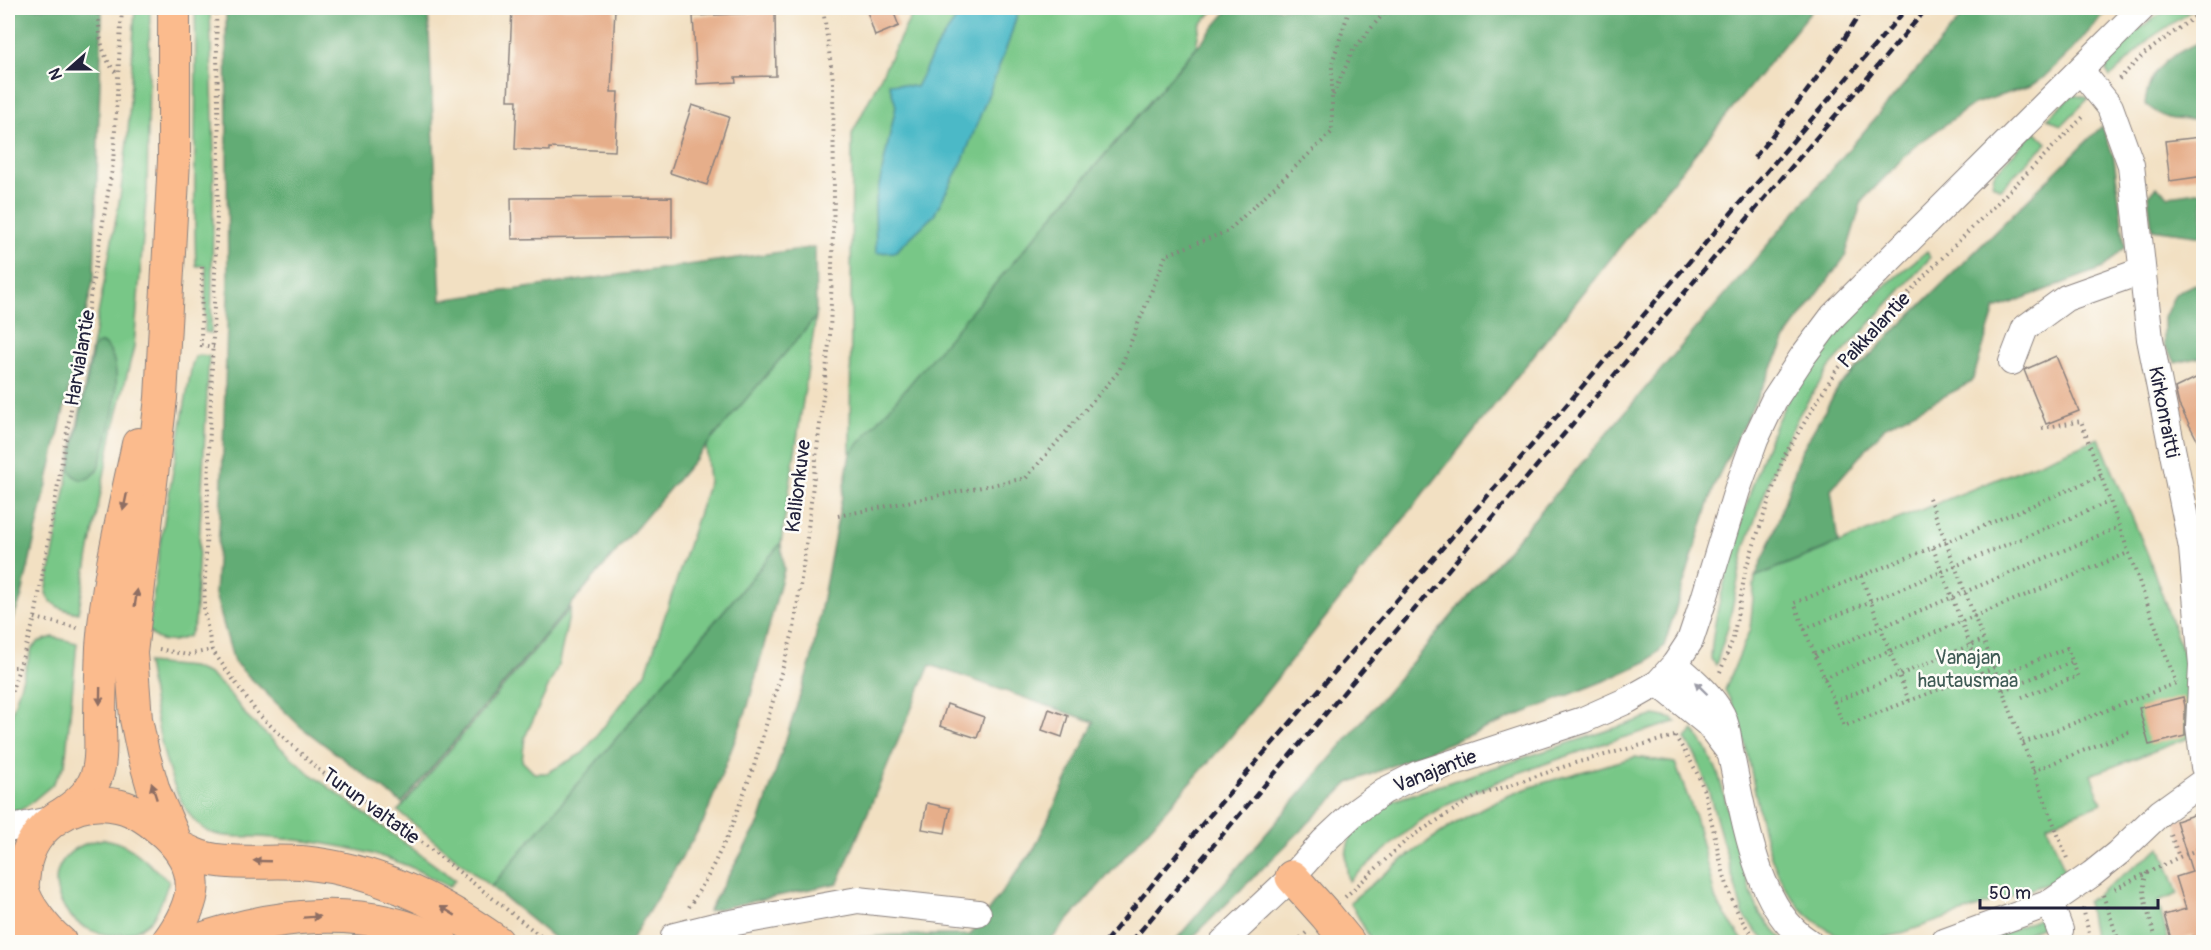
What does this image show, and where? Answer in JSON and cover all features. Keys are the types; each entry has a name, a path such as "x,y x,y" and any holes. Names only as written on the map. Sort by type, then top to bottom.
{"highway":[{"path":"14,942 17,882 33,843 59,816 83,805 104,803 122,806 152,821 178,846 192,872 193,887 189,904 168,942"},
{"path":"178,846 201,857 222,861 307,863 349,871 390,883 429,899 497,942"},
{"path":"1292,877 1348,942"},
{"path":"17,882 35,914 53,937 60,942"},
{"path":"194,942 255,923 323,916 393,923 441,942"}],"main road":[{"path":"174,8 174,160 156,453 134,613 131,653 136,719 143,753 153,791 178,846"},
{"path":"59,816 83,799 92,787 98,771 101,752 102,645 107,607 119,533 138,445 167,286"}],"street":[{"name":"Paikkalantie","path":"1658,683 1675,664 1690,641 1755,440 1774,400 1803,356 1833,316 2142,8"},
{"name":"Kirkonraitti","path":"2081,71 2110,107 2131,165 2150,339 2192,548 2202,665 2199,726 2204,767"},
{"path":"2012,362 2025,328 2066,298 2142,271"},
{"path":"1675,664 1731,756 1746,825 1765,888 1774,906 1809,942"},
{"path":"1658,683 1700,703"},
{"name":"Vanajantie","path":"1223,942 1292,877 1323,842 1354,813 1384,791 1418,774 1583,720 1628,700 1658,683"},
{"path":"1944,942 2050,903 2118,853 2161,813 2204,781"},
{"path":"8,829 59,816"},
{"path":"689,937 858,900 978,913"},
{"path":"2050,903 2061,930"}],"path":[{"path":"98,8 98,27 106,62 118,75"},
{"name":"Harvialantie","path":"8,704 35,618 113,164 122,8"},
{"path":"149,647 187,655 212,650 204,611 219,149 216,8"},
{"name":"Kallionkuve","path":"689,937 708,876 729,833 754,766 794,629 830,335 834,198 833,80 823,8"},
{"path":"838,516 1026,477 1119,371 1166,255 1228,231 1332,132 1332,63 1350,8"},
{"path":"1332,98 1353,50 1388,8"},
{"name":"Paikkalantie","path":"1675,736 1718,678 1733,639 1746,568 1784,456 1835,372 1927,273 2144,54 2204,10"},
{"path":"202,267 201,345 214,347"},
{"path":"2042,428 2081,421 2176,683 2201,701"},
{"path":"1994,668 1844,726 1794,603 1933,548 2101,476"},
{"path":"1929,498 2077,885 2091,942"},
{"path":"1804,629 2109,501"},
{"path":"1815,655 2119,527"},
{"path":"1933,548 1981,673"},
{"path":"1824,678 2128,553"},
{"path":"1861,576 1909,701"},
{"path":"35,618 84,629"},
{"path":"1834,702 1983,640"},
{"path":"2010,671 2067,648 2078,676 2022,697"},
{"name":"Turun valtatie","path":"212,650 258,714 320,771 401,826 548,942"},
{"path":"2003,690 2072,662"},
{"path":"8,667 19,667"},
{"path":"2023,743 2176,683"},
{"path":"2033,771 2132,731"},
{"path":"1675,736 1703,787 1731,899 1752,936 1760,942"},
{"name":"Vanajantie","path":"1296,942 1409,838 1475,797 1575,763 1675,736"},
{"path":"2119,942 2103,895 2204,847"},
{"path":"2147,873 2144,880 2144,892 2157,942"}],"green space":[{"path":"8,8 101,8 102,15 94,277 21,599 8,630"},
{"path":"135,8 150,8 147,190 134,347 111,439 78,613 55,605 46,593 120,197 128,134"},
{"path":"195,8 210,8 214,157 211,333 205,332 206,266 196,266"},
{"path":"226,8 428,8 441,300 815,247 816,317 402,803 301,727 234,662 215,594 222,482 228,293"},
{"path":"915,8 1216,8 1200,25 1196,47 850,455 852,134"},
{"path":"1230,8 1814,8 1650,209 1229,739 1049,942 797,942 893,935 970,935 1034,849 1094,722 930,665 838,883 708,911 759,823 811,661 850,454"},
{"path":"1969,8 2110,8 2042,79 2030,86 1974,104 1914,147 1862,201 1845,257 1789,333 1716,481 1664,646 1648,661 1609,679 1349,783 1188,942 1174,942"},
{"path":"2191,11 2149,39 2110,77 2106,67 2110,58 2140,28 2163,13"},
{"path":"2203,40 2203,119 2172,119 2145,104 2151,80 2164,63"},
{"path":"2073,95 2089,98 2061,126 2048,118"},
{"path":"2102,126 2114,158 2125,247 2103,268 1995,309 1972,382 1886,426 1831,489 1838,543 1755,577 1772,538 1802,450 1839,386"},
{"path":"2035,131 2047,143 2000,189 1992,184 1994,174"},
{"path":"2157,187 2169,196 2203,191 2203,236 2152,229 2148,195"},
{"path":"1927,251 1930,258 1830,367 1800,413 1778,457 1745,547 1728,627 1716,665 1711,659 1712,645 1723,589 1741,521 1759,466 1782,411 1811,361 1829,339 1864,304"},
{"path":"2195,284 2203,288 2203,357 2176,363 2164,345 2164,318 2175,294"},
{"path":"816,317 781,543 491,887 398,811 571,607 558,666 525,737 522,761 534,773 547,773 583,753 646,673 709,482 706,446"},
{"path":"102,343 111,353 115,367 116,384 111,423 97,471 86,479 79,479 70,469 93,349"},
{"path":"209,356 195,622 189,636 167,641 157,639 149,631 159,550 192,364 195,357"},
{"name":"Vanajan hautausmaa","path":"2099,438 2148,555 2189,671 2194,736 2091,775 2102,803 2047,825 2067,877 1896,935 1863,940 1835,934 1815,921 1793,899 1777,872 1759,812 1738,718 1725,690 1750,629 1755,577"},
{"path":"781,543 784,570 748,706 704,821 630,942 559,942 491,887"},
{"path":"53,637 77,643 65,765 52,785 27,806 8,817 8,725 32,648 38,642"},
{"path":"147,663 192,667 209,674 226,689 249,719 308,772 455,880 449,887 391,859 336,846 280,838 221,835 200,826 188,812 170,773 158,727"},
{"path":"1655,715 1673,719 1676,722 1605,743 1510,776 1449,803 1419,821 1349,881 1346,852 1349,841 1361,823 1382,807 1395,800"},
{"path":"1694,730 1718,773 1750,890 1760,914 1785,942 1768,942 1757,933 1743,914 1708,789 1697,758 1685,739"},
{"path":"1635,757 1675,763 1695,816 1716,901 1744,942 1372,942 1350,902 1430,840 1500,799 1557,779"},
{"path":"104,839 132,850 169,881 160,906 152,919 129,933 105,934 85,927 69,914 59,898 56,879 62,862 77,848"},
{"path":"2161,847 2178,894 2158,902 2169,942 2094,942 2087,902"},
{"path":"2048,915 2050,923 2007,942 1981,942"},
{"path":"299,937 340,942 275,942"}],"water":[{"path":"964,8 1019,8 1009,41 963,160 934,215 895,252 876,253 875,204 896,106 889,83 916,87 937,46"}],"building":[{"path":"512,8 615,8 611,92 618,92 615,151 515,149 517,100 508,100"},
{"path":"866,8 892,8 899,26 875,36"},
{"path":"775,12 776,76 735,77 736,82 697,84 693,16"},
{"path":"692,105 729,117 707,185 670,173"},
{"path":"2201,137 2204,176 2170,181 2165,141"},
{"path":"672,197 672,237 512,239 511,198"},
{"path":"2056,356 2079,411 2046,424 2024,370"},
{"path":"2204,374 2204,453 2179,405 2175,388"},
{"path":"2183,697 2185,736 2149,745 2139,708"},
{"path":"947,704 984,717 977,738 940,726"},
{"path":"1049,709 1068,716 1062,737 1042,730"},
{"path":"927,803 950,808 945,833 922,829"},
{"path":"2196,814 2204,837 2204,942 2195,942 2193,936 2172,942 2164,915 2186,909 2176,877 2192,872 2176,821"}],"railway":[{"path":"1754,158 1825,66 1863,8"},
{"path":"1105,942 1198,829 1545,430 1907,8"},
{"path":"1131,942 1927,8"}]}
